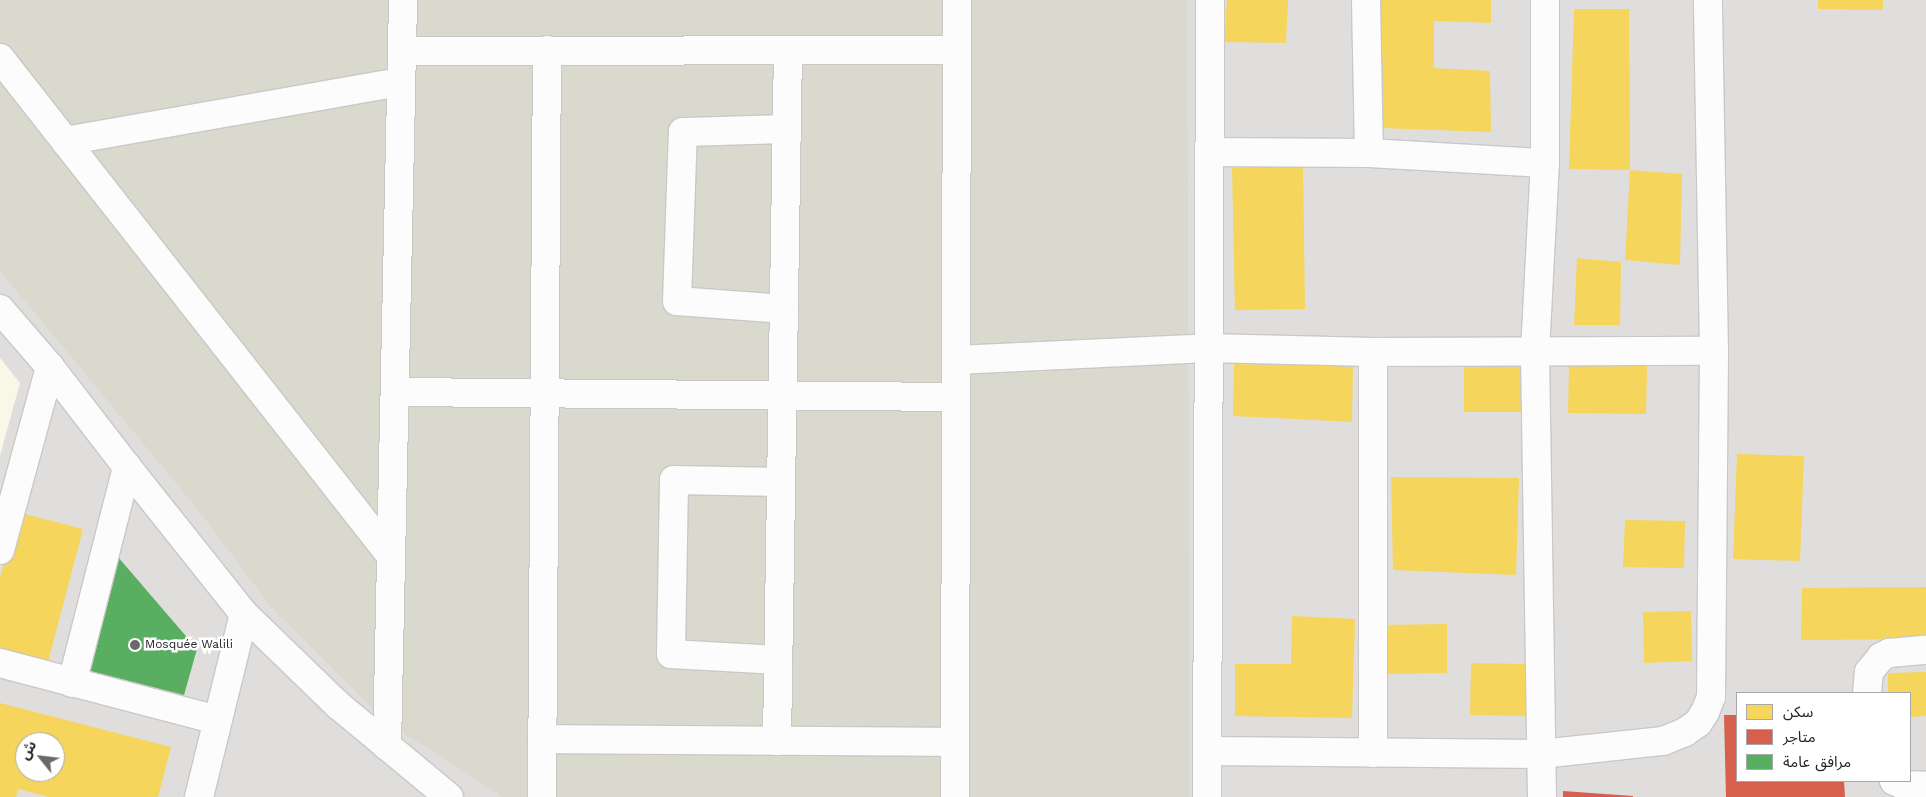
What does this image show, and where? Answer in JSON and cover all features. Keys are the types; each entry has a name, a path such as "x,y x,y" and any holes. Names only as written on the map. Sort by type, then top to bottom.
{"street":[{"path":"387,746 403,0"},
{"path":"955,797 958,0"},
{"path":"1207,797 1210,0"},
{"path":"1366,0 1369,154"},
{"path":"1542,797 1535,352 1545,163 1545,0"},
{"path":"1208,750 1541,754 1663,741 1685,732 1698,723 1706,712 1711,697 1714,351 1708,0"},
{"path":"542,797 547,50"},
{"path":"777,741 788,50"},
{"path":"402,51 957,50"},
{"path":"0,58 391,556"},
{"path":"65,141 400,82"},
{"path":"784,308 677,300 683,132 787,129"},
{"path":"1209,152 1369,154 1545,163"},
{"path":"0,309 50,367 244,614 338,705 443,795"},
{"path":"956,360 1208,348 1373,352 1714,351"},
{"path":"1373,352 1374,753"},
{"path":"0,550 50,367"},
{"path":"395,392 956,397"},
{"path":"72,683 127,467"},
{"path":"778,660 671,654 671,644 674,480 781,482"},
{"path":"199,797 244,614"},
{"path":"1867,692 1869,672 1881,657 1889,653 1926,650"},
{"path":"0,663 218,720"},
{"path":"542,739 955,742"},
{"path":"1896,782 1903,785 1926,786"}],"shaded area":[{"path":"0,0 1926,0 1926,797 0,797"},
{"path":"0,0 1187,0 1190,797 503,797 386,722 275,612 199,511 0,271"},
{"path":"0,358 20,383 0,456"}],"building: سكن":[{"path":"1227,0 1288,0 1286,43 1224,42"},
{"path":"1381,0 1491,0 1491,23 1434,21 1434,68 1490,71 1491,132 1381,128"},
{"path":"1818,0 1883,0 1883,10 1818,9"},
{"path":"1574,9 1629,9 1630,170 1569,169"},
{"path":"1303,166 1305,309 1235,310 1232,168"},
{"path":"1630,170 1682,174 1680,265 1625,260"},
{"path":"1577,258 1621,262 1620,325 1574,325"},
{"path":"1520,362 1521,412 1464,412 1464,363"},
{"path":"1234,364 1353,366 1352,422 1233,416"},
{"path":"1569,364 1647,366 1646,414 1568,413"},
{"path":"1737,454 1804,456 1800,561 1733,559"},
{"path":"1391,477 1519,478 1516,575 1393,570"},
{"path":"17,512 83,529 47,666 0,653 0,578"},
{"path":"1625,520 1685,521 1684,568 1623,567"},
{"path":"1926,587 1926,639 1801,640 1802,588"},
{"path":"1691,611 1692,661 1644,663 1643,612"},
{"path":"1292,616 1355,619 1352,718 1235,716 1235,664 1291,664"},
{"path":"1447,624 1447,673 1383,674 1383,625"},
{"path":"1471,663 1526,664 1526,716 1470,715"},
{"path":"1926,672 1926,716 1911,717 1911,692 1888,692 1888,673"},
{"path":"0,703 171,747 158,797 49,797 18,789 16,797 0,797"}],"building: متاجر":[{"path":"1724,715 1736,715 1736,782 1844,782 1845,797 1726,797"},
{"path":"1563,791 1633,796 1633,797 1563,797"}],"building: مرافق عامة":[{"path":"118,557 197,649 184,695 86,670"}],"place":[{"name":"Mosquée Walili","path":"135,645"}]}
